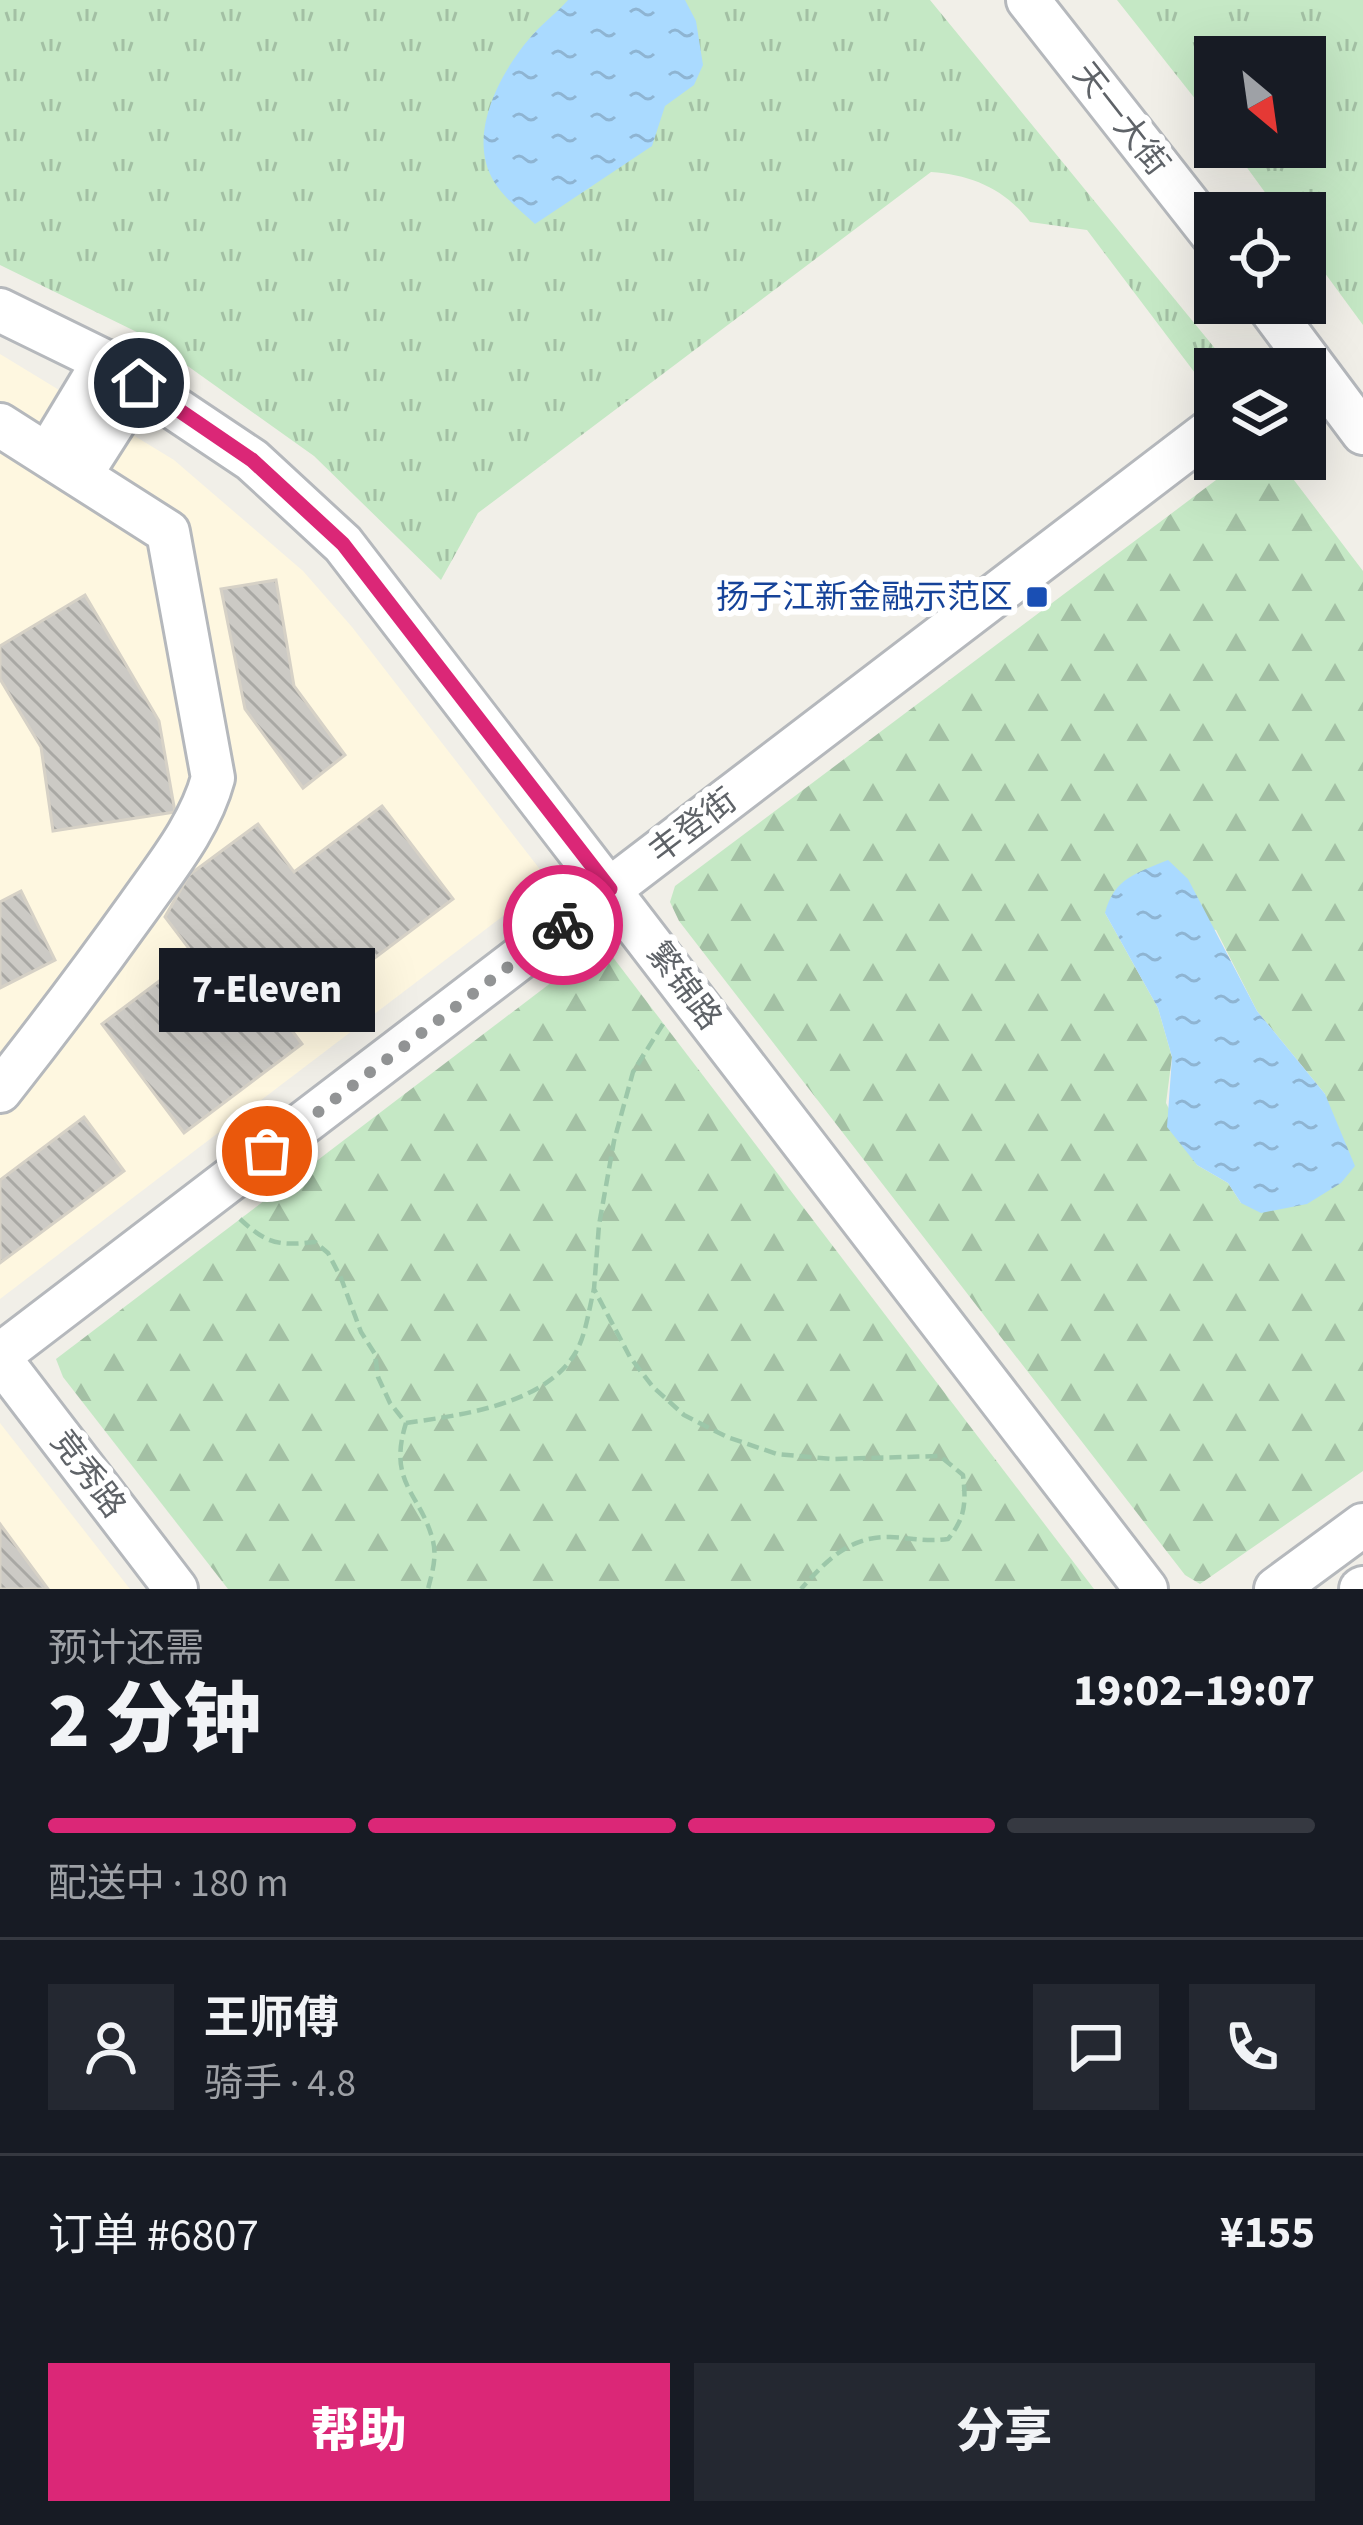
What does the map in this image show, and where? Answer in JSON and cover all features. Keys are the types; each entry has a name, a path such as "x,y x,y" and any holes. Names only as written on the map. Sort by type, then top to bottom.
{"street":[{"name":"天一大街","path":"1028,0 1194,211"},
{"name":"繁锦路","path":"0,310 121,372 252,460 343,544 1146,1589"},
{"path":"65,464 121,372"},
{"path":"1326,393 1363,433"},
{"path":"0,424 168,532 213,778 206,803 171,862 0,1091"},
{"name":"丰登街","path":"0,1357 1194,443"},
{"name":"竞秀路","path":"0,1357 176,1589"},
{"path":"1276,1589 1363,1525"}],"path":[{"path":"406,1423 528,1393 562,1370 578,1350 594,1289 599,1225 614,1141 633,1072 663,1024"},
{"path":"240,1219 263,1240 290,1245 315,1242 328,1253 375,1354 378,1378 406,1423"},
{"path":"594,1289 630,1357 653,1387 684,1414 727,1437 777,1454 832,1459 940,1456 963,1474 966,1502 961,1522 948,1539 922,1543 893,1537 858,1539 824,1563 801,1589"},
{"path":"406,1423 400,1444 404,1483 432,1536 436,1557 428,1589"}],"shaded area":[{"path":"0,354 174,460 303,571 549,881 0,1299"},
{"path":"0,1423 130,1589 0,1589"}],"green space":[{"path":"0,0 930,0 1215,348 1194,348 1194,372 1087,230 1030,222 986,186 931,172 478,513 441,580 314,456 147,337 0,265"},
{"path":"1117,0 1363,0 1363,325 1326,275 1326,192 1265,192 1247,168 1326,168 1326,36 1194,36 1194,97"},
{"path":"1216,480 1294,480 1363,571 1363,1471 1200,1584 1185,1575 679,921 670,902 675,886","holes":["1105,913 1216,930 1257,1011 1325,1094 1241,1203 1228,1183 1197,1165 1166,1103 1172,1057 1158,1008"]},
{"path":"594,950 612,956 1094,1589 228,1589 63,1377 56,1359"}],"water":[{"path":"568,0 685,0 696,21 703,65 694,85 665,106 652,146 535,224 491,176 485,159 486,122 498,86 518,53"},
{"path":"1168,860 1188,879 1257,1011 1325,1094 1355,1166 1341,1183 1307,1204 1261,1213 1241,1203 1228,1183 1197,1165 1167,1127 1172,1057 1158,1008 1105,913 1121,884"}],"building":[{"path":"276,580 294,686 345,755 303,788 245,709 221,589"},
{"path":"85,595 159,721 175,812 53,831 41,747 0,679 0,646"},
{"path":"382,806 453,899 287,1024 302,1044 184,1133 102,1024 194,955 165,917 189,875 258,824 294,872"},
{"path":"21,891 55,960 0,988 0,902"},
{"path":"84,1117 124,1171 0,1263 0,1180"},
{"path":"0,1524 48,1589 0,1589"}],"way so far":[{"path":"267,1151 563,925"}],"place":[{"name":"扬子江新金融示范区","path":"1037,597"},
{"name":"7-Eleven","path":"267,1151"}],"route":[{"path":"139,383 252,460 343,544 610,889 563,925"}]}
